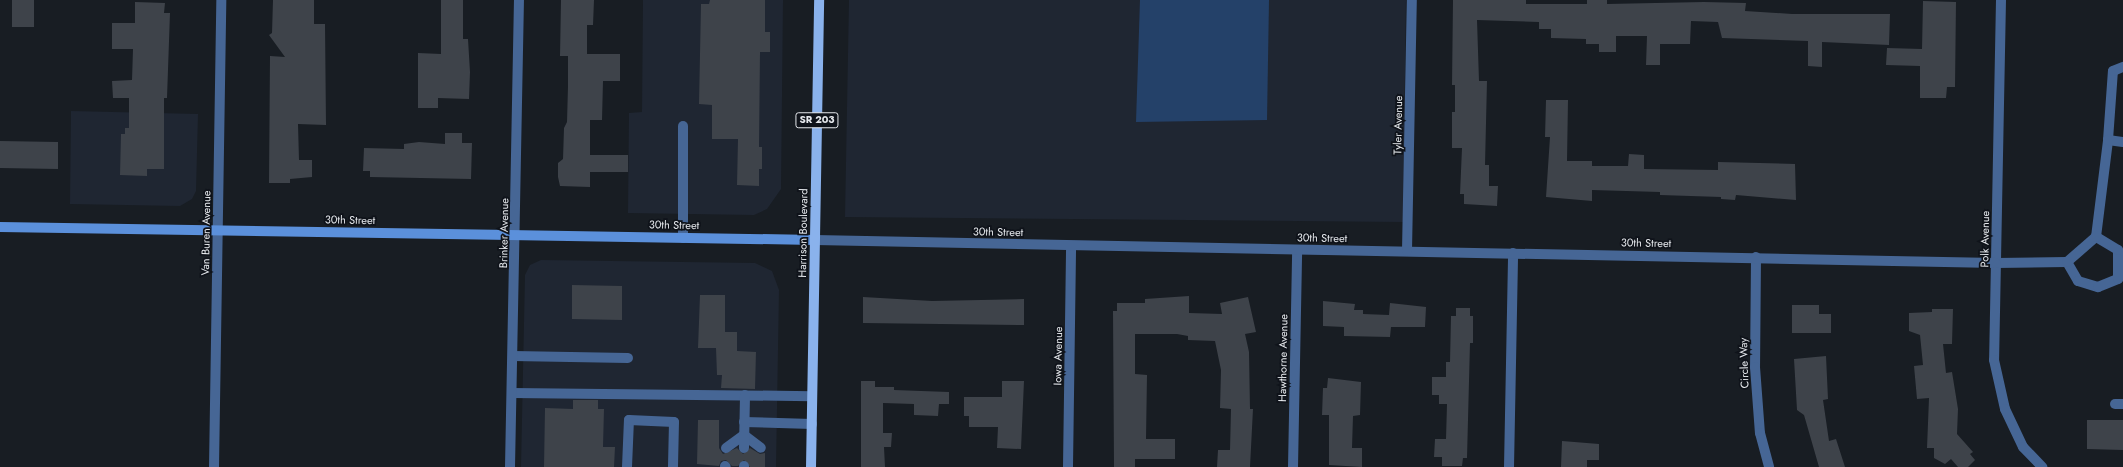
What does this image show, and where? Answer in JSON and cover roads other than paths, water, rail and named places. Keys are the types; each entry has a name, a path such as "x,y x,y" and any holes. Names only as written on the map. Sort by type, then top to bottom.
{"main road":[{"name":"Harrison Boulevard","path":"811,467 819,0"},
{"name":"30th Street","path":"0,228 516,234 814,240"}],"street":[{"name":"Van Buren Avenue","path":"214,467 221,0"},
{"name":"Brinker Avenue","path":"510,467 516,234 519,0"},
{"name":"Tyler Avenue","path":"1407,251 1412,0"},
{"name":"Polk Avenue","path":"2001,0 1994,360 2005,409 2023,446 2042,467"},
{"path":"2096,237 2118,250 2118,279 2098,287 2078,282 2067,262 2096,237 2108,140 2113,71 2123,67"},
{"path":"683,238 684,126"},
{"path":"2108,140 2123,142"},
{"name":"30th Street","path":"814,240 1071,246 1756,257 1996,263 2067,262"},
{"name":"Iowa Avenue","path":"1068,467 1071,246"},
{"name":"Hawthorne Avenue","path":"1293,467 1297,250"},
{"path":"1509,467 1513,253"},
{"name":"Circle Way","path":"1756,257 1755,367 1760,433 1769,467"},
{"path":"513,356 628,358"},
{"path":"512,393 812,396"},
{"path":"744,448 745,396"},
{"path":"628,467 629,420 674,422 673,467"},
{"path":"744,422 812,424"},
{"path":"726,448 744,435"},
{"path":"744,435 761,448"}]}
